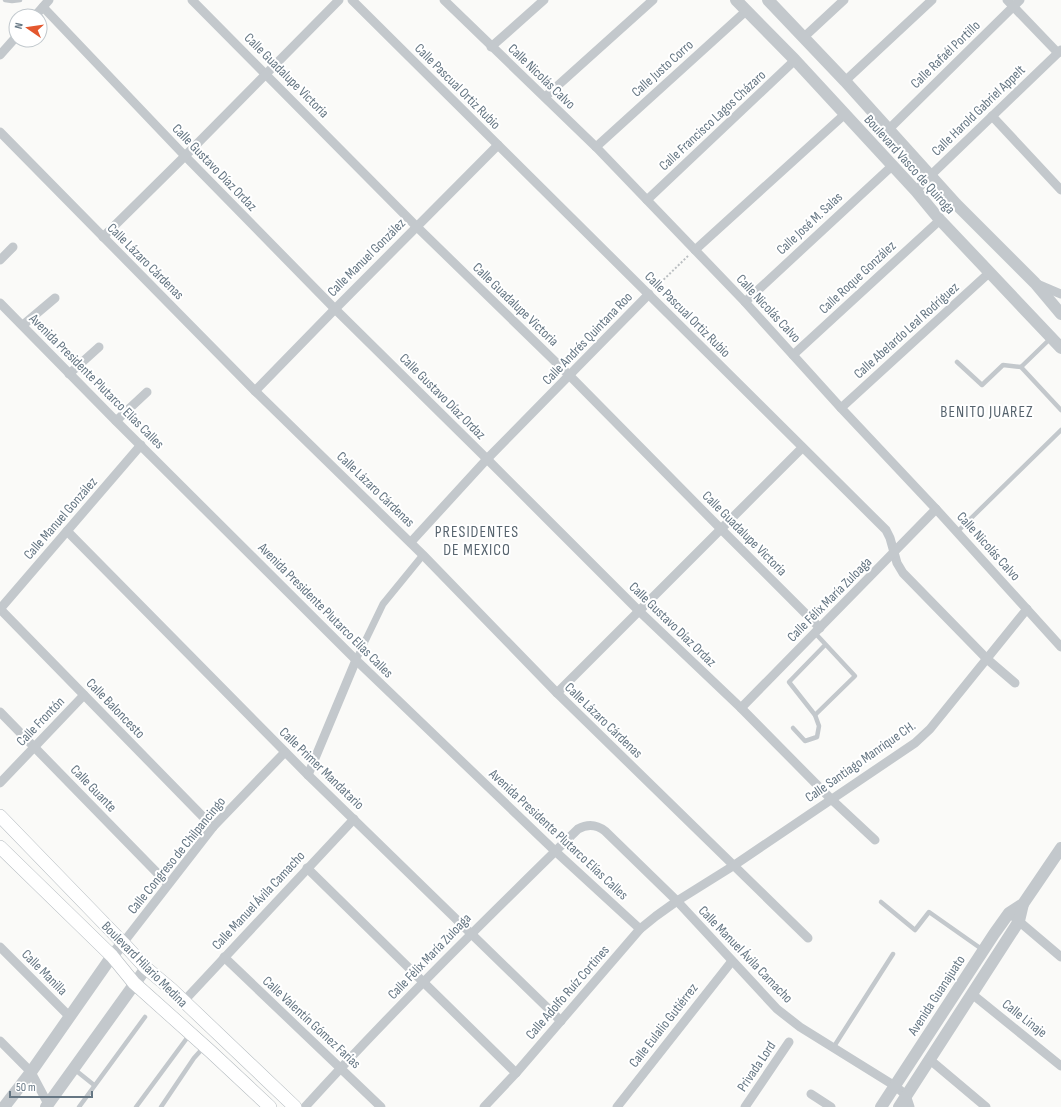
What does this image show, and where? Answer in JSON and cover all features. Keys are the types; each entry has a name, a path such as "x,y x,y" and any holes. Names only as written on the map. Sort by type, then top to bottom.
{"main road":[{"name":"Boulevard Hilario Medina","path":"0,816 146,968 294,1107"},
{"name":"Boulevard Hilario Medina","path":"0,847 112,956 134,983 191,1033 270,1107"}],"street":[{"name":"Calle Guadalupe Victoria","path":"192,0 416,226 570,376 721,529 817,631"},
{"path":"103,237 339,0"},
{"name":"Calle Pascual Ortiz Rubio","path":"352,0 886,530 890,538 897,563 903,573 987,659 1015,683"},
{"name":"Calle Nicolás Calvo","path":"444,0 596,147 745,302 1061,647"},
{"path":"491,47 544,0"},
{"path":"545,97 653,0"},
{"name":"Boulevard Vasco de Quiroga","path":"736,0 795,60 916,191 940,220 1061,348"},
{"name":"Boulevard Vasco de Quiroga","path":"768,0 889,128 956,204 1035,283 1061,314"},
{"path":"803,38 844,0"},
{"path":"845,81 932,0"},
{"name":"Calle Rafaél Portillo","path":"889,128 1010,3 1020,0"},
{"name":"Calle Gustavo Díaz Ordaz","path":"46,3 185,156 335,309 639,611 741,708 831,799 875,840"},
{"path":"1010,3 1059,51"},
{"name":"Calle Justo Corro","path":"596,147 746,10"},
{"path":"0,56 8,46"},
{"name":"Calle Harold Gabriel Appelt","path":"916,191 1059,51"},
{"name":"Calle Francisco Lagos Cházaro","path":"647,200 795,60"},
{"path":"695,250 845,114"},
{"path":"992,116 1061,190"},
{"name":"Calle Lázaro Cárdenas","path":"0,132 255,391 424,554 557,693 808,938"},
{"name":"Calle Manuel González","path":"255,391 498,144"},
{"name":"Calle José M. Salas","path":"745,302 892,166"},
{"name":"Calle Roque González","path":"793,355 940,220"},
{"path":"0,260 13,247"},
{"name":"Calle Abelardo Leal Rodríguez","path":"841,408 990,272"},
{"path":"1035,283 1061,294"},
{"name":"Calle Andrés Quintana Roo","path":"411,542 487,459 649,294"},
{"path":"23,325 55,298"},
{"name":"Avenida Presidente Plutarco Elías Calles","path":"0,303 69,374 356,660 555,851 640,929"},
{"path":"69,374 99,347"},
{"path":"116,421 147,392"},
{"name":"Calle Manuel González","path":"0,609 141,445"},
{"path":"557,693 802,448"},
{"name":"Calle Félix María Zuloaga","path":"741,708 936,509"},
{"name":"Calle Primer Mandatario","path":"67,531 308,775 561,1021"},
{"path":"308,775 356,660 383,604 424,554"},
{"name":"Calle Baloncesto","path":"0,609 213,827"},
{"name":"Calle Santiago Manrique CH.","path":"677,901 733,866 915,743 930,729 1027,609"},
{"name":"Calle Frontón","path":"0,783 84,695"},
{"name":"Calle Guante","path":"0,712 168,884"},
{"name":"Calle Congreso de Chilpancingo","path":"123,943 213,827 285,752"},
{"name":"Calle Manuel Ávila Camacho","path":"183,1002 354,819"},
{"name":"Calle Manuel Ávila Camacho","path":"578,829 588,825 601,828 677,901 777,1009 800,1027 895,1086 906,1095"},
{"name":"Calle Félix María Zuloaga","path":"305,1107 341,1067 470,933 578,829"},
{"name":"Avenida Guanajuato","path":"881,1107 1009,913 1023,904 1061,848"},
{"path":"307,868 516,1073"},
{"name":"Calle Adolfo Ruíz Cortines","path":"484,1107 516,1073 640,929 677,901"},
{"name":"Avenida Guanajuato","path":"898,1107 1020,921 1023,904"},
{"path":"1009,913 1061,957"},
{"path":"4,1107 31,1072 112,956 123,943"},
{"name":"Calle Manilla","path":"0,948 70,1017"},
{"name":"Calle Valentín Gómez Farías","path":"224,957 341,1067 381,1107"},
{"name":"Calle Eulalio Gutiérrez","path":"617,1107 732,961"},
{"path":"0,1041 31,1072 47,1105 146,968"},
{"name":"Calle Linaje","path":"972,994 1061,1066"},
{"name":"Privada Lord","path":"745,1107 790,1042"},
{"path":"929,1059 986,1107"},
{"path":"811,1094 831,1107"},
{"path":"906,1095 910,1107"}],"lane":[{"path":"5,0 20,0"},
{"path":"1020,367 1051,337"},
{"path":"957,362 982,385 1003,365 1020,367 1061,410"},
{"path":"957,532 1061,430"},
{"path":"815,715 855,676 826,645 817,631"},
{"path":"793,728 805,741 817,737 819,726 815,715 789,682 826,645"},
{"path":"880,902 916,930 929,912 984,950"},
{"path":"833,1048 893,954"},
{"path":"80,1107 94,1085 145,1017"},
{"path":"137,1107 191,1033"},
{"path":"161,1107 194,1058 205,1046"},
{"path":"73,1069 94,1085"}],"path":[{"name":"Calle Andrés Quintana Roo","path":"649,294 695,250"}],"district":[{"name":"BENITO JUAREZ","path":"987,411"},
{"name":"PRESIDENTES DE MEXICO","path":"477,540"}]}
